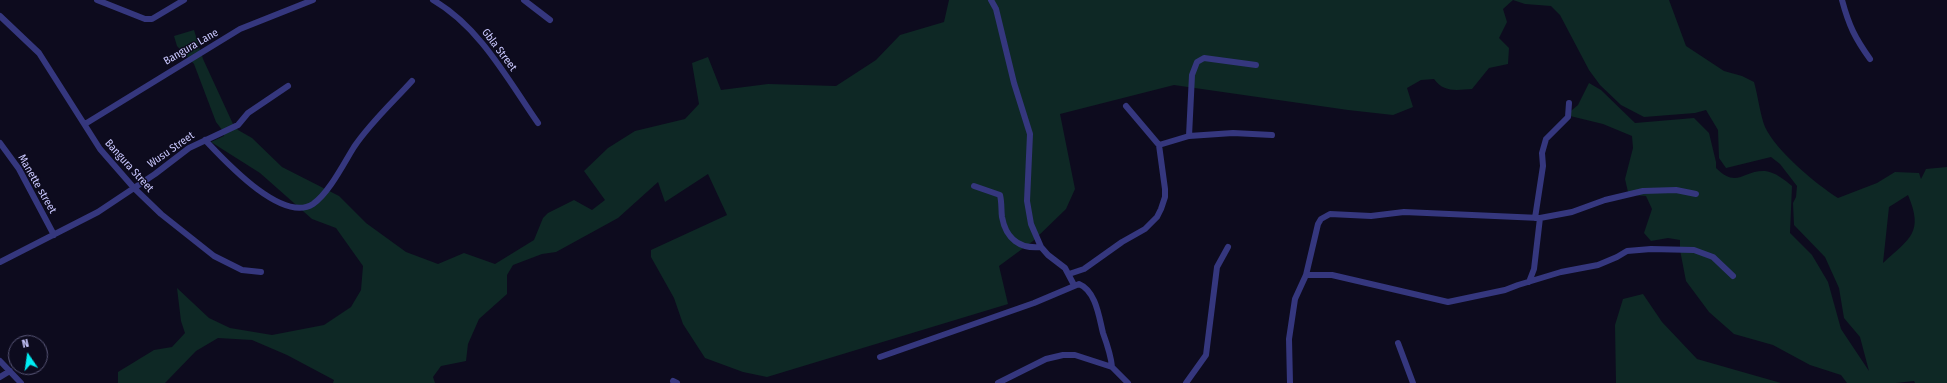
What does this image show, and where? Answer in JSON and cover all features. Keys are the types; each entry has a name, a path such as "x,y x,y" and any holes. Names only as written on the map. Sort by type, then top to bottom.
{"street":[{"path":"97,0 145,19 152,19 184,0"},
{"name":"Bangura Lane","path":"85,124 240,29 313,0"},
{"name":"Gbla Street","path":"433,0 449,9 473,33 495,60 538,122"},
{"path":"524,0 550,20"},
{"path":"990,0 996,9 1014,83 1030,134 1027,200 1031,224 1041,247 1048,255 1066,268 1074,285"},
{"path":"1842,0 1848,24 1857,41 1870,59"},
{"name":"Bangura Street","path":"0,16 39,53 100,149 134,188 161,214 214,256 230,266 242,270 261,272"},
{"path":"1189,136 1192,75 1197,62 1204,58 1256,65"},
{"path":"205,140 237,174 280,204 292,207 304,207 314,204 322,195 340,172 364,134 412,81"},
{"name":"Wusu Street","path":"0,262 98,212 180,154 205,140 238,125 248,114 288,86"},
{"path":"1529,282 1535,263 1543,166 1542,153 1546,139 1568,117 1569,103"},
{"path":"1069,274 1084,269 1122,242 1145,229 1157,217 1165,197 1159,145 1126,106"},
{"path":"1159,145 1189,136 1233,133 1272,135"},
{"name":"Manette street","path":"0,144 19,169 54,235"},
{"path":"974,186 1000,196 1002,216 1007,233 1016,243 1030,248 1041,247"},
{"path":"1290,383 1289,339 1295,299 1306,275 1318,224 1321,219 1330,214 1371,216 1404,212 1538,218 1572,212 1605,200 1643,191 1676,190 1696,194"},
{"path":"1186,383 1206,355 1217,267 1228,247"},
{"path":"1306,275 1332,275 1448,302 1505,290 1561,272 1598,265 1627,251 1652,248 1694,250 1700,252 1713,257 1733,276"},
{"path":"880,357 1034,304 1079,284 1083,286 1091,295 1099,312 1112,366"},
{"path":"1398,343 1413,383"},
{"path":"998,383 1046,359 1063,355 1076,355 1112,366 1128,383"},
{"path":"0,360 8,369"},
{"path":"14,375 21,383"}],"green space":[{"path":"949,0 1513,0 1503,9 1507,22 1499,38 1509,48 1508,64 1489,68 1472,89 1451,90 1442,87 1434,79 1421,80 1407,88 1413,107 1393,115 1174,85 1060,114 1075,189 1066,209 1033,241 999,266 1008,304 767,377 743,372 705,358 683,324 674,298 651,257 651,250 727,215 708,174 665,202 658,182 618,218 556,252 542,254 513,265 507,275 507,294 479,319 468,344 466,361 441,366 433,377 435,383 333,383 334,380 287,355 252,340 218,338 196,351 165,383 118,383 118,372 154,350 172,347 185,333 181,321 177,288 209,318 230,328 272,335 324,325 351,307 361,290 363,266 336,228 312,219 260,173 211,142 224,136 223,131 216,122 194,64 177,46 174,36 194,30 203,59 233,124 238,130 252,138 282,167 339,196 366,223 406,252 438,264 464,253 495,264 534,240 543,218 548,213 574,200 592,210 605,200 584,171 608,148 635,131 685,119 699,104 692,63 708,57 721,90 768,84 836,86 876,60 900,35 944,22"},
{"path":"1513,0 1669,0 1686,46 1724,71 1742,76 1754,82 1763,122 1770,136 1797,166 1838,198 1877,183 1895,172 1919,173 1921,179 1926,169 1947,167 1947,383 1915,383 1914,381 1896,383 1847,383 1841,375 1810,365 1773,345 1734,334 1709,312 1686,281 1680,250 1680,240 1668,238 1651,241 1644,233 1652,209 1646,196 1633,195 1628,192 1625,179 1633,148 1632,136 1603,124 1566,115 1578,105 1589,83 1601,90 1635,123 1694,118 1709,133 1716,168 1723,174 1735,178 1757,171 1765,171 1776,175 1792,186 1790,233 1812,255 1828,282 1841,329 1869,371 1860,337 1844,318 1839,288 1825,257 1794,225 1793,203 1796,197 1797,186 1780,164 1771,157 1726,168 1719,158 1718,130 1706,110 1695,113 1644,117 1621,105 1600,85 1589,70 1560,15 1551,6 1525,4","holes":["1908,195 1915,218 1912,234 1907,241 1883,263 1889,207"]},
{"path":"1643,294 1662,322 1697,359 1781,383 1616,383 1615,325 1623,299"}]}
